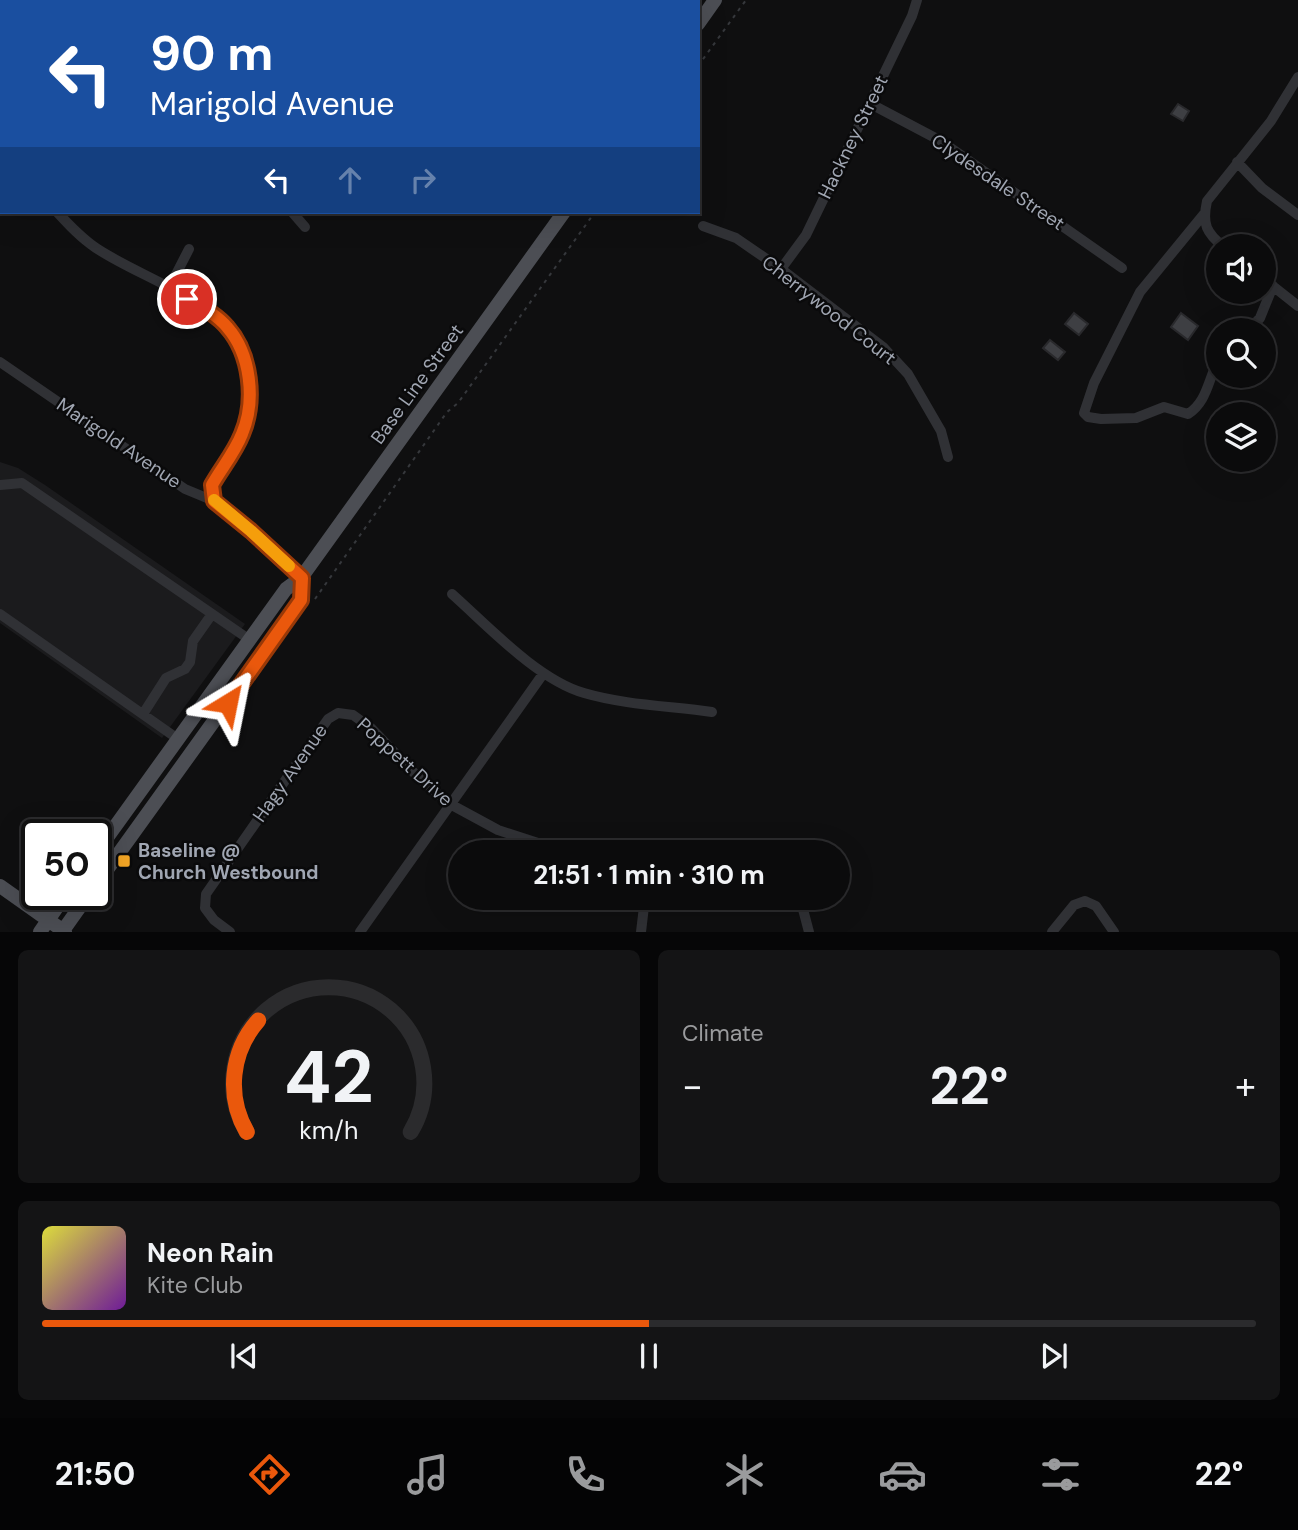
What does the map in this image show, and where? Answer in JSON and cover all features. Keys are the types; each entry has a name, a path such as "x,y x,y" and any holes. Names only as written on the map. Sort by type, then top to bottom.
{"main road":[{"path":"700,21 715,0"},
{"name":"Base Line Street","path":"112,831 286,589 302,578 563,214"},
{"name":"Base Line Street","path":"112,863 301,600 302,578"},
{"path":"147,816 154,793 182,747 178,739"},
{"path":"0,886 44,926 63,931 78,910"},
{"path":"44,926 55,910"}],"street":[{"name":"Hackney Street","path":"781,269 806,235 912,16 917,0"},
{"path":"1207,388 1197,408 1188,414 1164,407 1136,418 1101,419 1088,417 1084,413 1094,383 1140,292 1204,214 1207,201 1271,121 1298,77"},
{"name":"Clydesdale Street","path":"869,103 941,141 1122,268"},
{"path":"1237,162 1262,188 1298,215"},
{"path":"59,214 73,230 96,248 206,310 227,327 242,351 250,378 250,406 242,434 212,485 214,501"},
{"path":"294,214 305,227"},
{"path":"1204,214 1209,234"},
{"name":"Cherrywood Court","path":"703,226 736,238 883,347 908,374 941,431 948,457"},
{"path":"169,288 189,248"},
{"path":"1276,288 1298,306"},
{"name":"Marigold Avenue","path":"0,362 185,489 214,501 302,578"},
{"path":"0,485 22,483 250,640"},
{"path":"452,594 543,674 583,693 712,712"},
{"path":"0,614 178,739"},
{"path":"143,714 166,678 185,669 190,662 193,641 212,614"},
{"path":"360,932 543,674"},
{"name":"Poppett Drive","path":"338,713 353,715 371,728 420,779 450,804 498,830 529,840"},
{"name":"Hagy Avenue","path":"230,932 214,920 205,908 206,894 328,719 338,713"},
{"path":"1052,932 1073,905 1085,901 1096,906 1114,932"},
{"path":"642,932 644,910"},
{"path":"803,910 809,932"}],"path":[{"path":"700,63 746,0"},
{"path":"311,604 447,412 458,403 594,214"}],"shaded area":[{"path":"0,462 18,468 45,485 245,624 162,738 0,623"}],"building":[{"path":"1178,104 1189,111 1183,121 1171,114"},
{"path":"1074,313 1088,324 1079,335 1065,324"},
{"path":"1181,313 1198,326 1188,340 1171,327"},
{"path":"1050,340 1065,352 1058,360 1043,348"}],"slow traffic":[{"path":"214,500 289,566"}],"place":[{"name":"Baseline @ Church Westbound","path":"124,861"}],"route":[{"path":"187,299 227,327 242,351 250,378 250,406 242,434 212,485 214,501 302,578 301,600 228,703"}]}
